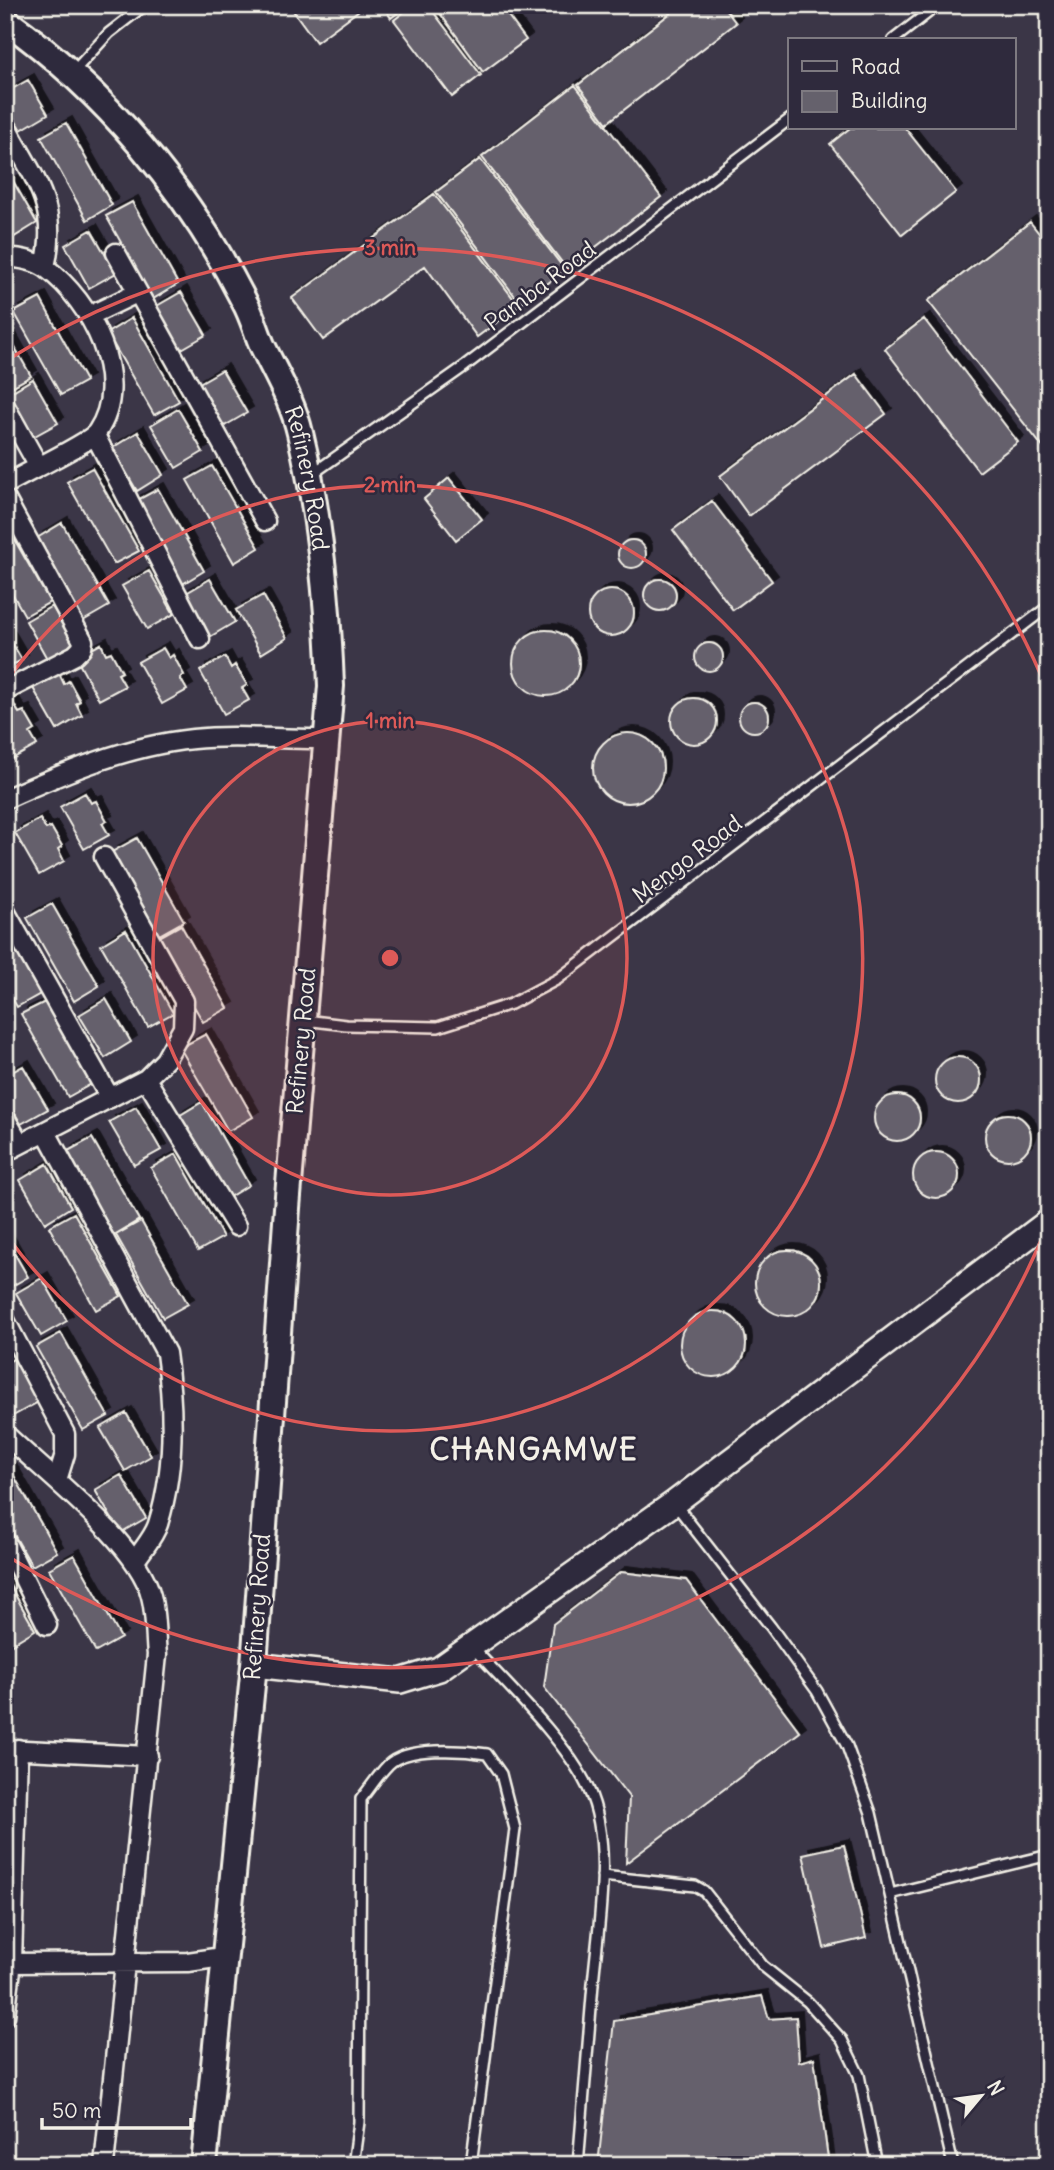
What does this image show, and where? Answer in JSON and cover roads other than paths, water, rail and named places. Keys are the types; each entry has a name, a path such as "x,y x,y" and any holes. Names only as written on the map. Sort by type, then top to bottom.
{"main road":[{"name":"Refinery Road","path":"5,20 72,73 138,141 227,270 287,392 300,432 322,555 331,686 254,1665 222,1957 204,2165"}],"street":[{"path":"5,124 31,171 51,218 50,244 45,267"},
{"path":"116,253 265,521"},
{"path":"5,257 24,259 45,267 72,294 89,316 111,380 106,411 95,435 5,485"},
{"path":"89,316 137,293"},
{"path":"5,406 38,465"},
{"path":"95,435 200,639"},
{"path":"5,498 83,641 82,648 75,655 5,691"},
{"path":"5,799 116,755 159,744 245,737 327,739"},
{"path":"5,1118 12,1148 46,1132 146,1079 166,1060 183,1028 184,1001 104,857"},
{"path":"5,911 110,1098"},
{"path":"146,1079 236,1226"},
{"path":"46,1132 166,1353 171,1390 169,1468 158,1527 135,1560"},
{"path":"254,1665 400,1681 439,1669 473,1648 674,1503 1049,1222"},
{"path":"5,1320 65,1434 65,1454 57,1480"},
{"path":"9,1445 57,1480 135,1560 151,1595 157,1655 104,2165"},
{"path":"5,1541 47,1625"},
{"path":"5,2016 9,1962 11,1749 148,1756"},
{"path":"9,1962 188,1962 222,1957"}],"lane":[{"path":"72,73 109,33 145,5"},
{"path":"896,38 938,5"},
{"name":"Pamba Road","path":"308,476 465,366 788,121"},
{"name":"Mengo Road","path":"303,1019 346,1025 438,1027 511,1004 558,979 604,947 1049,606"},
{"path":"674,1503 771,1627 835,1721 860,1777 953,2165"},
{"path":"473,1648 525,1704 568,1757 588,1789 598,1823 602,1876 578,2165"},
{"path":"353,2165 359,2122 361,1799 389,1763 403,1754 465,1750 487,1754 501,1774 515,1829 471,2165"},
{"path":"890,1894 1046,1856 1049,1878"},
{"path":"602,1876 695,1886 704,1891 763,1966 808,2002 842,2040 859,2075 877,2165"}],"district":[{"name":"CHANGAMWE","path":"534,1450"}]}
